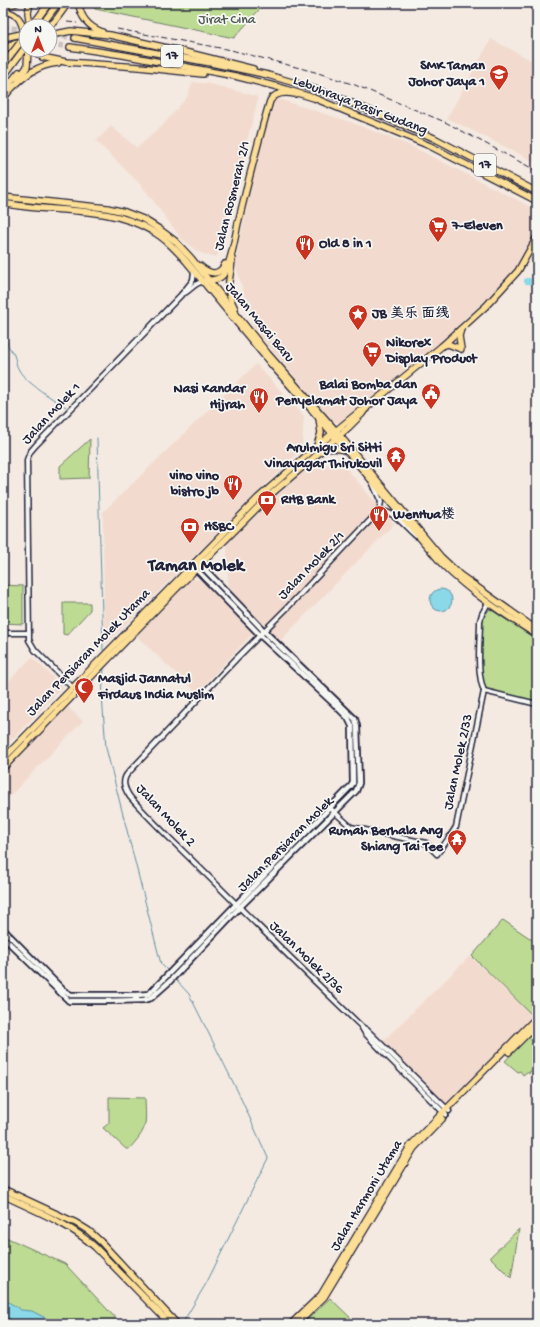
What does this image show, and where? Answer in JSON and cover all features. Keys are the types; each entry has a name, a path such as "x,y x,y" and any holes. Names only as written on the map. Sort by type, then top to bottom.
{"main road":[{"path":"3,7 16,3"},
{"path":"29,18 28,12 30,3"},
{"path":"37,18 49,3"},
{"path":"47,18 58,3"},
{"path":"57,18 68,3"},
{"path":"79,3 80,12 86,21 99,31 110,35 245,66 268,75"},
{"path":"3,12 19,18"},
{"path":"58,34 71,32 110,35"},
{"path":"3,38 18,37"},
{"name":"Lebuhraya Pasir Gudang","path":"75,38 268,75 335,96 434,138 537,192"},
{"path":"3,51 18,41"},
{"path":"3,66 18,46"},
{"name":"Lebuhraya Pasir Gudang","path":"70,47 124,55 235,76 314,98 430,146 537,201"},
{"path":"3,77 18,57"},
{"path":"3,99 9,87 27,67 27,58"},
{"path":"47,58 66,62 235,76"},
{"path":"3,91 35,69 44,65 66,62"},
{"name":"Jalan Rosmerah 2/1","path":"206,281 216,280 222,276 232,253 268,106 272,97 283,93 314,98"},
{"name":"Jalan Masai Baru","path":"3,197 107,208 125,212 143,219 159,229 175,241 191,258 206,281 272,364 319,418 336,434"},
{"name":"Jalan Masai Baru","path":"3,203 104,214 124,218 140,224 173,247 194,271 206,281 327,421 370,478 433,555 454,576 488,603 537,635"},
{"path":"191,258 210,273 218,272 224,266 230,243 235,236"},
{"name":"Jalan Persiaran Molek Utama","path":"3,759 72,687 196,565 318,449 360,411 366,408 442,346 486,306 518,271 537,237"},
{"path":"232,253 228,289 231,300 243,323"},
{"path":"442,346 448,344 461,348 461,328"},
{"path":"319,418 321,433 318,449 335,448 348,450 345,435 346,425 336,426 327,421"},
{"name":"Jalan Masai Baru","path":"348,450 441,556 460,575 537,630"},
{"name":"Jalan Persiaran Molek Utama","path":"3,768 175,590 196,565"},
{"name":"Jalan Persiaran Molek","path":"3,929 64,991 71,995 147,994 356,791 359,783 355,719 196,565"},
{"name":"Jalan Persiaran Molek","path":"3,937 69,1001 149,999 171,980 237,906 352,786 352,726 348,718 260,635 196,565"},
{"path":"488,603 493,601 500,604"},
{"name":"Jalan Harmoni Utama","path":"297,1324 324,1297 414,1148 446,1112 537,1017"},
{"name":"Jalan Harmoni Utama","path":"291,1324 321,1295 411,1145 537,1024"},
{"path":"3,1189 89,1230 174,1324"},
{"path":"3,1195 84,1236 174,1324"}],"street":[{"name":"Jalan Molek 1","path":"72,687 35,650 29,640 26,483 28,456 36,445 182,294 192,282 194,271"},
{"name":"Jalan Molek 1","path":"182,294 186,293 197,283 206,281"},
{"path":"370,478 380,502 379,511 391,513 420,539"},
{"name":"Jalan Molek 2/1","path":"260,635 308,588 379,511"},
{"path":"488,603 480,621 480,669 484,691 537,704"},
{"path":"3,633 29,633"},
{"name":"Jalan Molek 2","path":"237,906 141,810 130,797 124,783 125,776 260,635"},
{"name":"Jalan Molek 2/33","path":"335,813 351,828 426,843 437,854 456,827 484,691"},
{"path":"330,808 335,813"},
{"name":"Jalan Molek 2/36","path":"237,906 362,1027 368,1031 446,1112"}],"shaded area":[{"name":"SMK Taman Johor Jaya 1","path":"491,39 537,63 537,163 447,118"},
{"path":"193,82 210,84 256,96 258,99 219,251 217,256 212,257 198,252 181,238 142,186 96,141 111,126 137,148 162,126 187,97"},
{"path":"276,98 350,122 411,146 537,210 537,228 518,266 508,278 440,343 342,423 333,422 254,329 235,263 251,185 272,101"},
{"path":"256,364 304,416 302,449 104,646 103,512"},
{"path":"314,462 346,468 394,524 280,641 228,589 227,542"},
{"path":"191,579 201,580 253,633 197,693 135,635"},
{"path":"32,657 63,687 3,749 3,687"},
{"path":"67,706 83,721 3,803 3,771"},
{"path":"470,956 533,1016 446,1106 382,1042"}],"green space":[{"name":"Jirat Cina","path":"90,3 265,3 234,38 95,9"},
{"path":"90,439 89,478 60,479 60,466"},
{"path":"3,585 23,586 23,624 3,623"},
{"path":"63,603 90,603 90,610 67,635 63,634"},
{"path":"490,609 537,640 537,702 488,691 484,684 481,669 483,617"},
{"path":"503,920 537,943 537,1013 530,1013 472,956"},
{"path":"532,1033 537,1038 537,1074 530,1071 529,1074 527,1072 523,1075 520,1071 518,1072 505,1061"},
{"path":"109,1097 145,1098 146,1115 143,1131 129,1149 126,1149 103,1128 109,1123"},
{"path":"519,1229 511,1278 490,1257"},
{"path":"3,1236 65,1264 121,1324 3,1324"},
{"path":"330,1298 357,1324 303,1324"}],"water":[{"path":"441,589 449,592 452,600 449,608 441,611 433,608 430,600 433,592"},
{"path":"3,1297 21,1310 32,1311 57,1324 17,1324 9,1318 3,1319"}],"waterway":[{"path":"527,281 537,282"},
{"path":"3,333 6,335 8,346 14,355 17,367 22,375 40,390 66,407"},
{"path":"97,438 103,650"},
{"path":"104,668 102,696 106,748 161,964 169,972"},
{"path":"175,979 189,994 238,1092 268,1158 207,1282 182,1324"}],"tunnel":[{"path":"3,27 18,29"},
{"path":"58,36 75,38"},
{"path":"58,45 70,47"}],"railway":[{"path":"67,22 77,23"},
{"path":"117,29 231,50 315,72 355,85 445,122 537,171"}],"place":[{"name":"SMK Taman Johor Jaya 1","path":"499,91"},
{"name":"7-Eleven","path":"438,243"},
{"name":"Old 8 in 1","path":"305,261"},
{"name":"JB 美乐 面线","path":"358,331"},
{"name":"Nikorex Display Product","path":"372,368"},
{"name":"Balai Bomba dan Penyelamat Johor Jaya","path":"431,410"},
{"name":"Nasi Kandar Hijrah","path":"259,414"},
{"name":"Arulmigu Sri Sitti Vinayagar Thirukovil","path":"396,473"},
{"name":"vino vino bistro jb","path":"233,501"},
{"name":"RHB Bank","path":"267,517"},
{"name":"WenHua楼","path":"379,532"},
{"name":"HSBC","path":"190,544"},
{"name":"Masjid Jannatul Firdaus India Muslim","path":"84,704"},
{"name":"Rumah Berhala Ang Shiang Tai Tee","path":"457,856"}],"district":[{"name":"Taman Molek","path":"196,566"}]}
